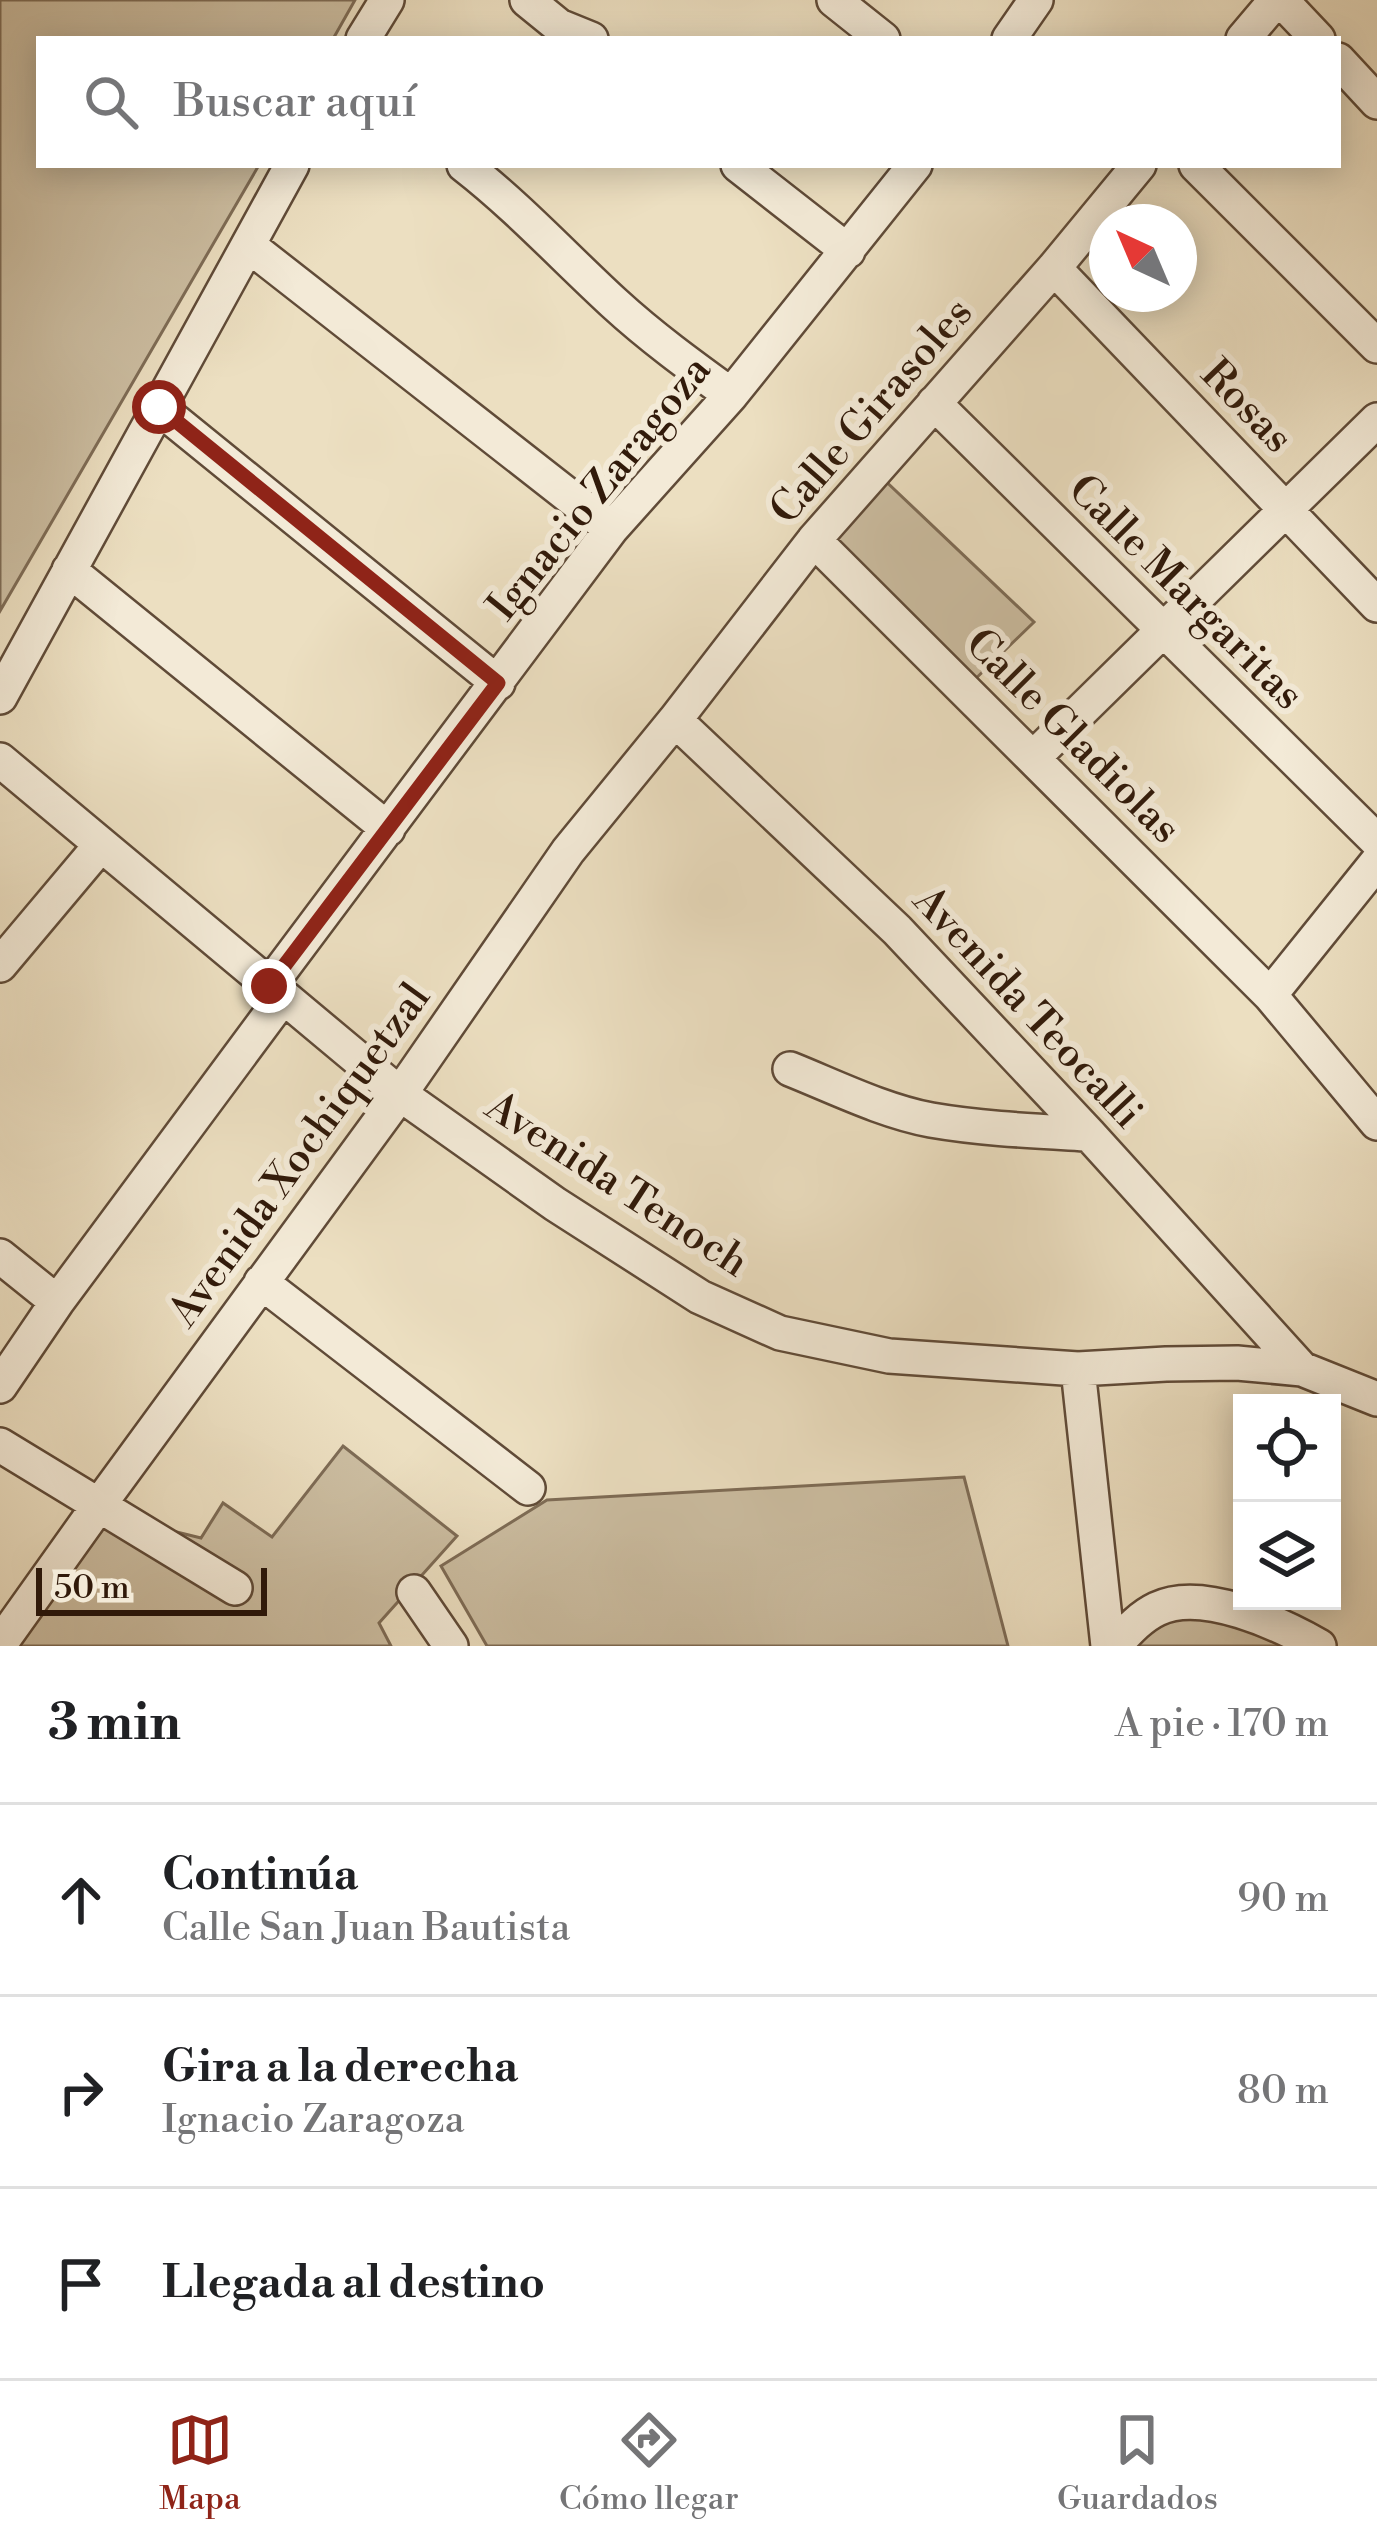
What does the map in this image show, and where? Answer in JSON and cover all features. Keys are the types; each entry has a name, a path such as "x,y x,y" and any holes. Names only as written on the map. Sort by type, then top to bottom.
{"street":[{"path":"365,36 387,0"},
{"path":"526,0 559,26 584,36"},
{"path":"834,0 879,36"},
{"path":"1011,36 1036,0"},
{"path":"1247,36 1278,0 1315,36"},
{"path":"1341,64 1377,102"},
{"path":"0,697 290,168"},
{"path":"468,168 668,350 731,395"},
{"path":"742,168 848,250"},
{"name":"Ignacio Zaragoza","path":"0,1386 388,829 611,529 731,395 913,168"},
{"name":"Calle Girasoles","path":"675,720 814,540 1137,168"},
{"path":"1199,168 1377,346"},
{"path":"248,245 611,529"},
{"name":"Rosas","path":"1054,268 1377,605"},
{"name":"Calle Margaritas","path":"934,403 1377,841"},
{"path":"159,407 498,683"},
{"path":"1034,758 1377,420"},
{"name":"Calle Gladiolas","path":"814,540 1270,995 1373,1112"},
{"path":"70,570 388,829"},
{"name":"Avenida Xochiquetzal","path":"0,1645 400,1094 568,850 675,720"},
{"name":"Avenida Teocalli","path":"675,720 896,930 1302,1370"},
{"name":"Avenida Tenoch","path":"0,760 400,1094 555,1204 700,1297 780,1334 889,1356 1078,1369 1237,1363 1302,1370 1377,1399"},
{"path":"0,965 100,846"},
{"path":"1270,995 1377,862"},
{"path":"790,1069 926,1119 1089,1134"},
{"path":"0,1256 57,1302"},
{"path":"261,1282 528,1488"},
{"path":"1078,1369 1111,1646"},
{"path":"0,1444 235,1588"},
{"path":"414,1592 451,1646"},
{"path":"1111,1646 1160,1607 1196,1603 1282,1625 1319,1646"}],"shaded area":[{"path":"0,0 355,0 335,36 36,36 36,168 257,168 0,611"},
{"path":"877,473 1034,622 966,688 818,540"},
{"path":"343,1446 457,1536 379,1623 391,1646 3,1646 96,1512 201,1538 223,1503 272,1537"},
{"path":"964,1477 1008,1646 487,1646 441,1566 547,1500"},
{"path":"1230,1611 1290,1646 1131,1646 1159,1615"}],"route":[{"path":"159,407 498,683 269,986"}]}
